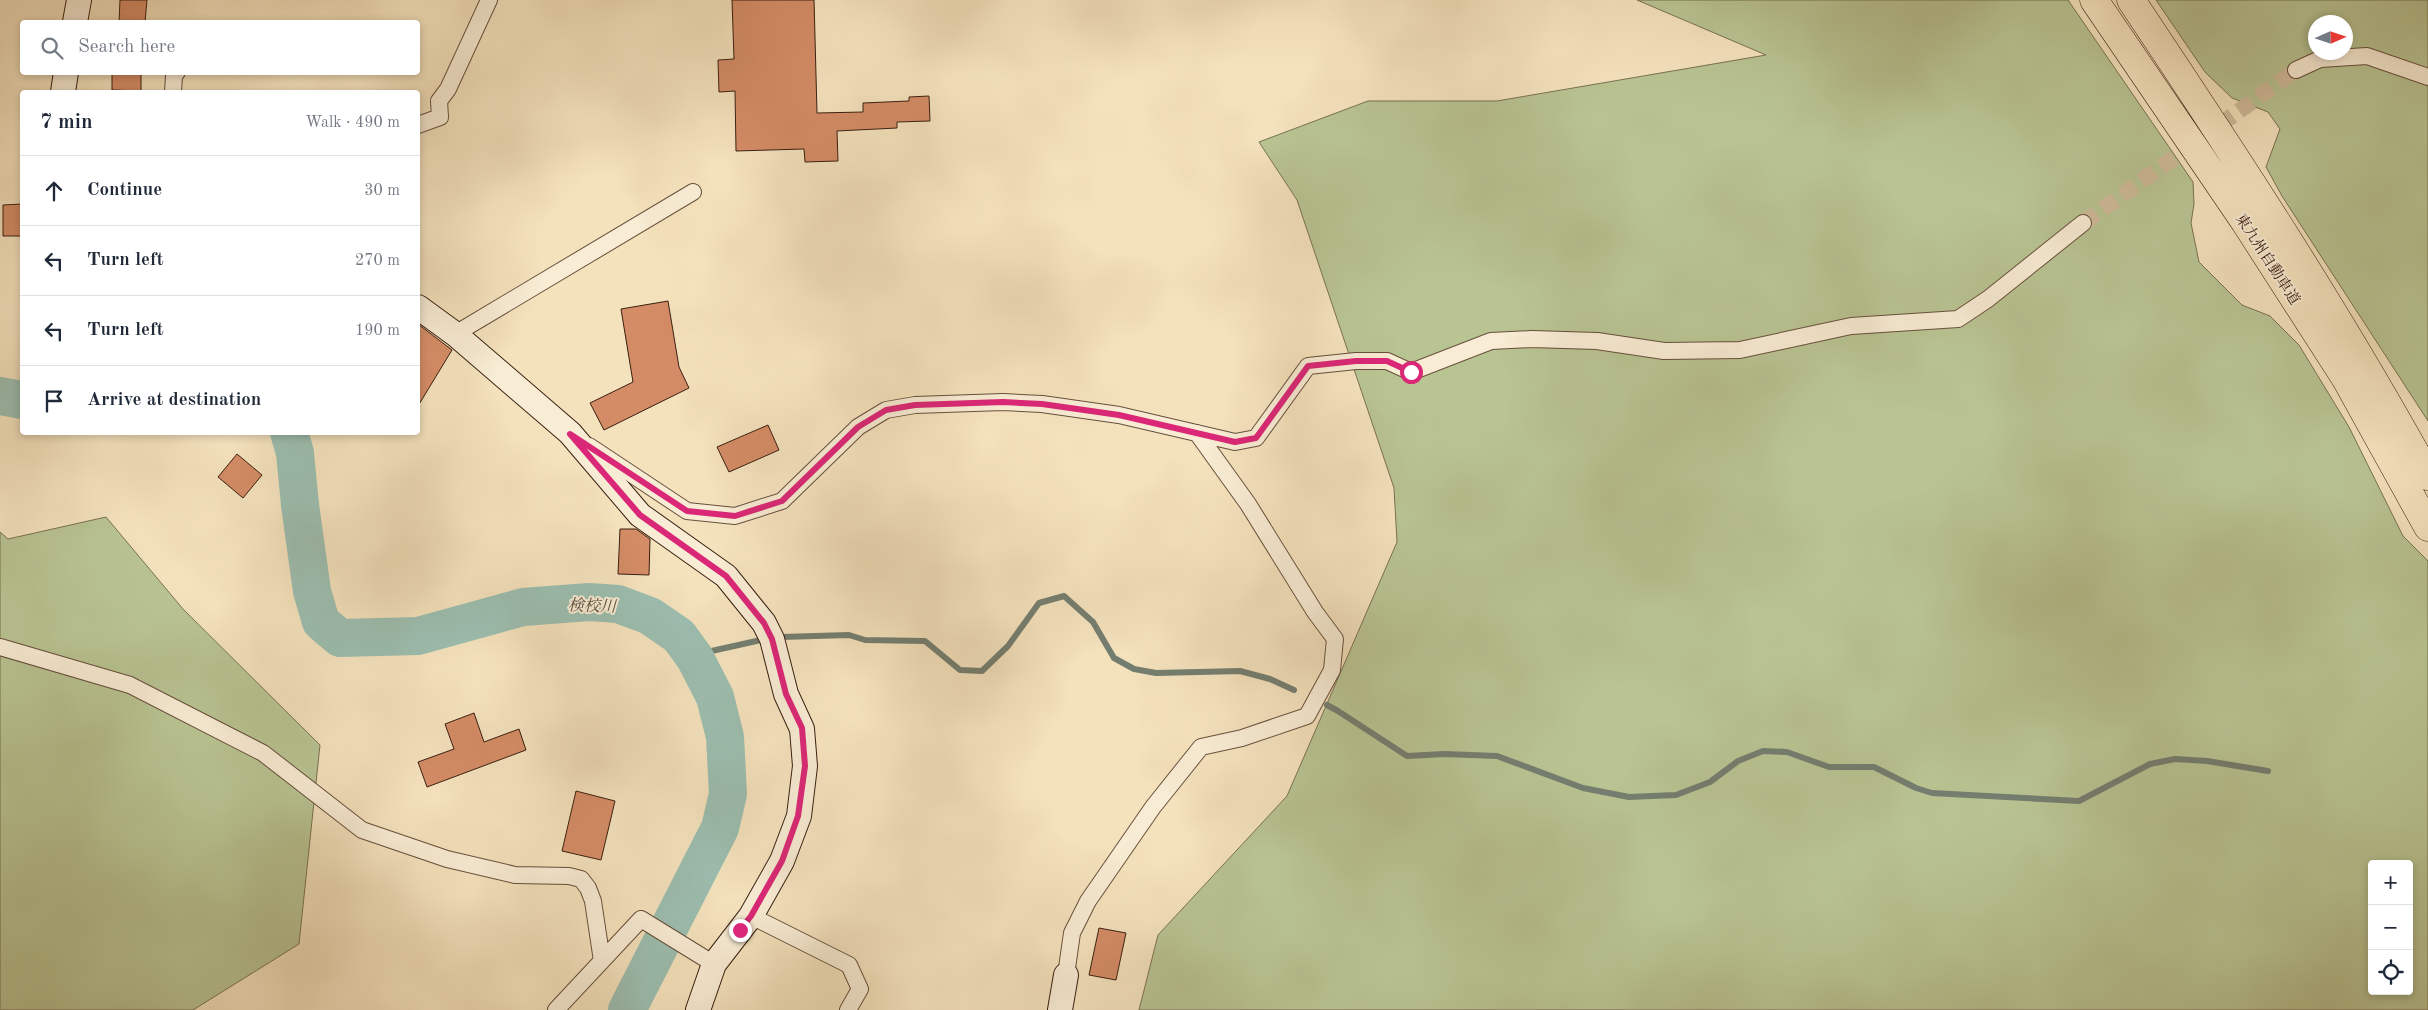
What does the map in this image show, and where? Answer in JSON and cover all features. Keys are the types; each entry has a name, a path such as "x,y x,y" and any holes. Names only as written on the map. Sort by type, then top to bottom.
{"highway":[{"name":"東九州自動車道","path":"2094,0 2245,222 2346,379 2428,527"},
{"name":"東九州自動車道","path":"2131,0 2292,247 2391,408 2428,476"}],"street":[{"path":"75,20 79,0"},
{"path":"420,124 440,117 439,101 448,89 489,0"},
{"path":"2296,70 2320,59 2367,56 2428,77"},
{"path":"63,90 66,75"},
{"path":"174,90 175,75"},
{"path":"455,334 692,192"},
{"path":"420,308 455,334 570,434 687,511 735,516 782,501 858,427 886,410 915,405 1003,402 1042,404 1119,415 1235,442 1256,438 1308,366 1356,361 1387,361 1411,372 1491,341 1532,339 1597,341 1664,352 1740,350 1851,326 1958,319 1988,299 2083,223"},
{"path":"1060,1010 1072,933 1088,901 1153,807 1201,747 1242,738 1307,716 1332,670 1335,639 1315,612 1248,504 1197,433"},
{"path":"570,434 640,515 726,576 764,623 772,639 786,694 802,728 805,766 798,816 782,861 751,916 714,964 698,1010"},
{"path":"0,647 130,685 263,753 362,830 447,859 515,874 569,876 581,879 588,888 593,901 602,961"},
{"path":"751,916 849,965 860,989 848,1010"},
{"path":"556,1010 641,919 714,964"}],"green space":[{"path":"1637,0 2068,0 2193,182 2194,204 2191,223 2199,262 2242,305 2270,316 2299,345 2349,427 2403,536 2428,561 2428,1010 1139,1010 1158,935 1287,796 1397,542 1394,488 1297,200 1259,142 1368,101 1497,101 1766,55"},
{"path":"2156,0 2428,0 2428,421 2282,196 2266,167 2280,129 2268,112 2232,98 2205,72"},
{"path":"106,517 183,609 320,745 299,944 193,1010 0,1010 0,532 8,539"}],"building":[{"path":"120,0 147,0 145,20 119,20"},
{"path":"732,0 814,0 817,113 863,112 863,103 909,101 909,97 929,96 930,121 897,122 897,128 837,131 838,161 805,162 804,149 736,151 735,91 719,92 718,60 734,59"},
{"path":"112,75 141,75 141,90 112,90"},
{"path":"20,204 20,236 3,236 3,205"},
{"path":"668,301 679,367 689,388 604,430 590,403 633,382 621,309"},
{"path":"420,326 452,350 420,403"},
{"path":"768,425 779,450 729,472 717,447"},
{"path":"237,454 262,475 243,498 218,477"},
{"path":"620,529 636,529 650,539 649,575 618,574"},
{"path":"474,713 484,742 519,729 526,750 427,787 418,762 454,749 445,724"},
{"path":"576,791 615,801 601,860 562,851"},
{"path":"1099,928 1126,933 1116,980 1089,975"}],"waterway":[{"name":"検校川","path":"0,396 20,400"},
{"name":"検校川","path":"290,435 295,453 312,591 321,622 340,638 418,636 523,607 589,602 618,604 650,616 679,636 695,658 715,697 725,737 728,794 720,828 627,1010"},
{"path":"781,637 849,635 865,640 925,641 960,670 982,671 1008,646 1039,603 1064,596 1093,622 1114,658 1134,669 1156,673 1240,671 1270,679 1294,690"},
{"path":"695,658 707,652 761,640"},
{"path":"1327,705 1407,756 1444,754 1497,756 1583,788 1629,797 1676,795 1710,782 1738,761 1763,751 1787,752 1829,767 1874,767 1916,788 1932,793 2079,801 2150,764 2175,759 2207,761 2268,771"}],"tunnel":[{"path":"2083,223 2296,70"}],"route":[{"path":"740,930 751,916 782,861 798,816 805,766 802,728 786,694 772,639 764,623 726,576 640,515 570,434 687,511 735,516 782,501 858,427 886,410 915,405 1003,402 1042,404 1119,415 1235,442 1256,438 1293,390 1308,366 1356,361 1387,361 1411,372"}]}
